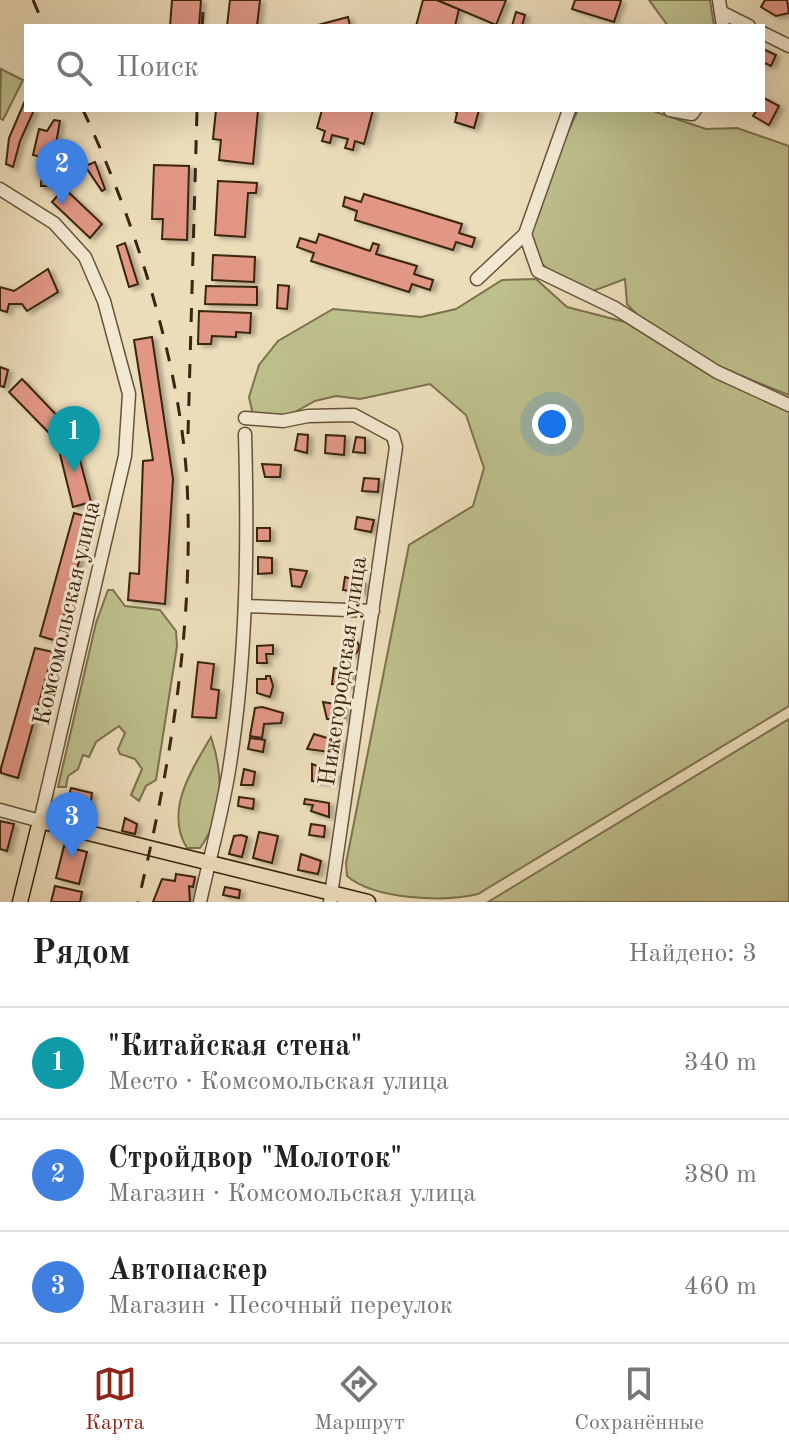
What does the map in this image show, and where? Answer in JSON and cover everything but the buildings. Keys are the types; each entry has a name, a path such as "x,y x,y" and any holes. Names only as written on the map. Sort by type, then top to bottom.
{"main road":[{"path":"40,821 209,863 331,898 368,902"},
{"name":"Комсомольская улица","path":"20,902 40,821"}],"street":[{"path":"720,6 746,24"},
{"path":"765,34 789,46"},
{"path":"477,279 525,234 568,112"},
{"name":"Комсомольская улица","path":"0,189 54,223 85,257 104,301 129,394 123,468 40,821"},
{"path":"525,234 538,271 615,308 717,372 789,405"},
{"name":"Нижегородская улица","path":"245,418 283,421 308,416 354,415 393,436 396,447 331,898"},
{"path":"200,902 230,762 245,606 245,434"},
{"path":"245,606 373,611"},
{"path":"0,810 40,821"}],"green space":[{"path":"649,0 710,0 714,24 667,24"},
{"path":"1,69 23,80 3,120 0,118"},
{"path":"577,112 656,112 706,129 737,128 789,146 789,395 702,358 660,333 627,304 625,279 593,291 551,272 539,261 530,234 560,149"},
{"path":"536,279 567,307 625,322 713,377 789,411 789,706 478,894 429,898 375,890 347,876 346,863 409,545 473,506 484,468 466,415 430,384 360,399 336,396 315,401 288,416 253,415 249,397 259,365 278,341 333,309 421,317 456,309 502,280"},
{"path":"108,590 113,590 125,606 160,610 176,631 177,646 156,780 146,786 139,801 131,795 142,769 135,759 120,754 118,749 125,733 119,726 96,742 89,757 83,755 78,769 68,776 66,787 58,787 96,623"},
{"path":"789,719 789,902 488,902"},
{"path":"211,737 220,780 214,822 200,848 187,848 178,820 179,805 189,776"}],"railway":[{"path":"33,0 43,24"},
{"path":"202,24 204,0"},
{"path":"84,112 120,197 152,292 175,388 187,482 187,588 178,694 161,798 138,902"},
{"path":"188,434 197,112"}],"place":[{"name":"Стройдвор \"Молоток\"","path":"62,205"},
{"name":"\"Китайская стена\"","path":"74,472"},
{"name":"Автопаскер","path":"72,858"}]}
